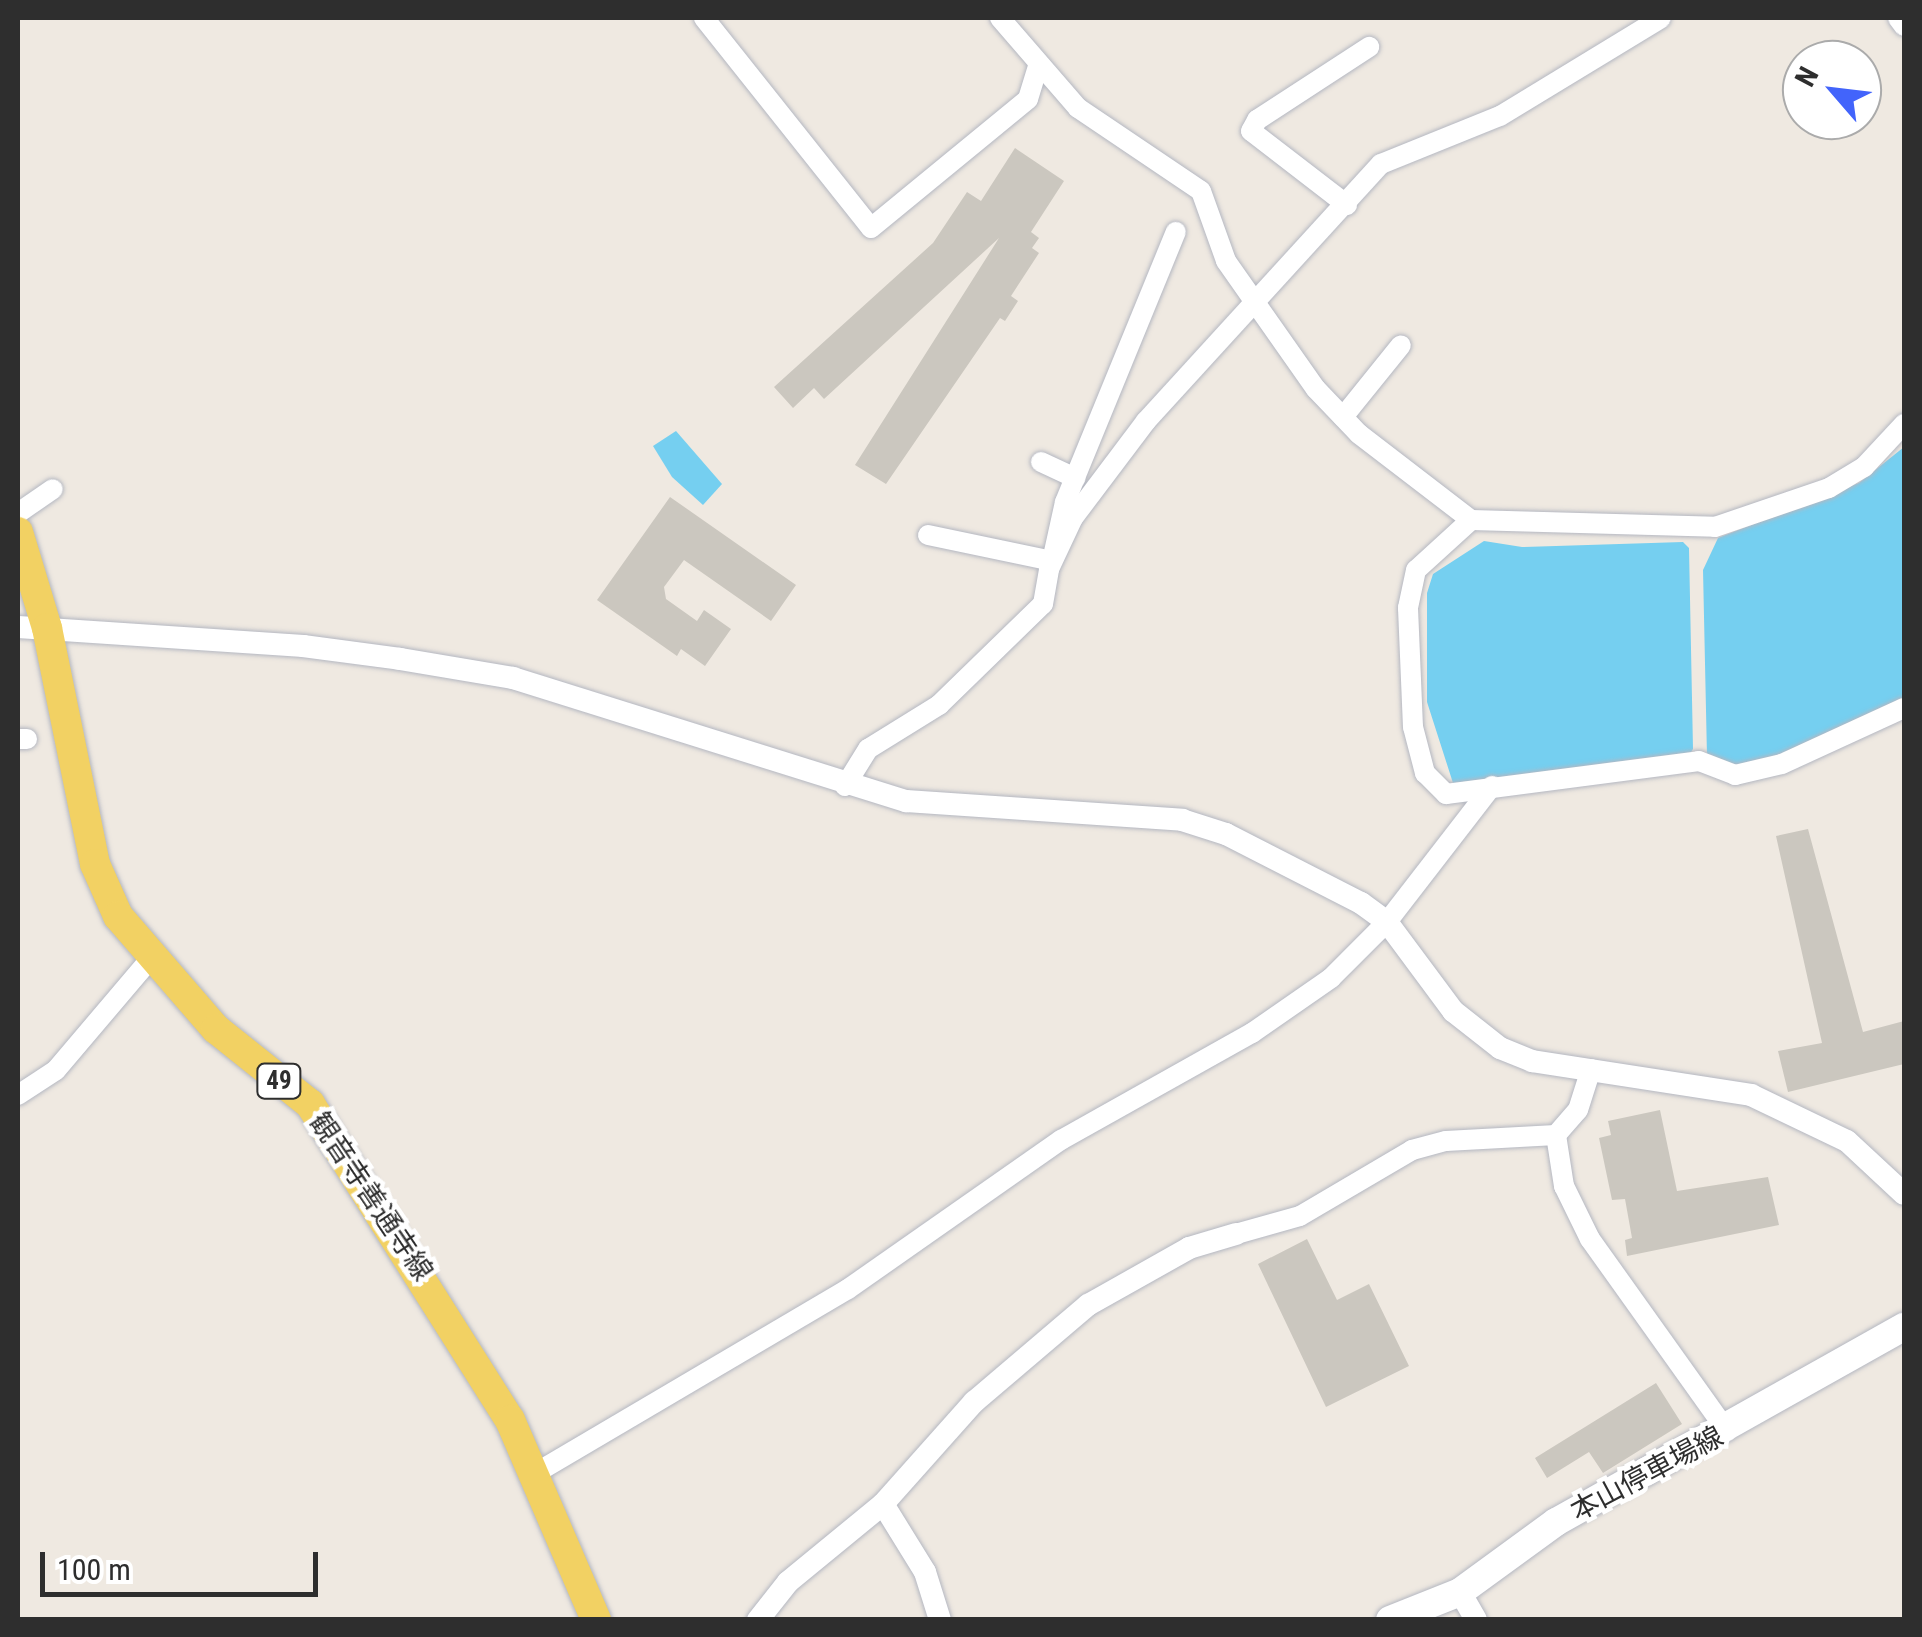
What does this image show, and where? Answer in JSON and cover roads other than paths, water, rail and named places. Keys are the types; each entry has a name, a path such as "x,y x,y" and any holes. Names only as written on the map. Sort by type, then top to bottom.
{"main road":[{"name":"観音寺善通寺線","path":"18,532 32,628 95,864 118,916 150,959 216,1029 310,1104 430,1284 534,1474 596,1620"},
{"name":"本山停車場線","path":"1390,1620 1460,1592 1556,1522 1727,1431 1904,1327"}],"street":[{"path":"704,18 871,228 1028,99 1039,64"},
{"path":"1000,18 1039,64 1119,141 1201,191 1226,261 1252,304 1343,417 1470,520 1716,527 1829,488 1864,468 1904,424"},
{"path":"1052,561 1074,518 1146,422 1347,206 1381,164 1500,116 1661,18"},
{"path":"1898,18 1904,26"},
{"path":"1347,206 1251,131 1257,120 1369,47"},
{"path":"846,786 868,749 939,705 1043,604 1074,478 1176,232"},
{"path":"1343,417 1402,345"},
{"path":"1041,462 1074,478"},
{"path":"1470,520 1416,570 1408,608 1413,727 1425,773 1446,794 1699,760 1735,774 1798,758 1904,708"},
{"path":"928,535 1052,561"},
{"path":"32,628 303,646 512,678 846,786 925,803 1182,820 1226,834 1332,885 1388,922 1476,1032 1532,1061 1751,1095 1847,1141 1904,1194"},
{"path":"534,1474 848,1289 1061,1140 1252,1033 1331,978 1388,922 1492,786"},
{"path":"18,1095 56,1070 150,959"},
{"path":"1590,1069 1578,1110 1556,1136 1560,1171 1590,1240 1727,1431"},
{"path":"758,1620 788,1582 883,1504 974,1402 1088,1305 1190,1248 1300,1216 1412,1150 1446,1141 1556,1136"},
{"path":"883,1504 925,1572 940,1620"},
{"path":"1460,1592 1476,1620"}],"water":[{"path":"676,431 722,484 703,505 672,477 653,446"},
{"path":"1904,447 1904,698 1767,762 1734,766 1707,757 1703,570 1718,538 1859,483"},
{"path":"1484,541 1522,547 1683,542 1689,548 1693,749 1687,758 1453,783 1427,702 1427,593 1433,574"}]}
